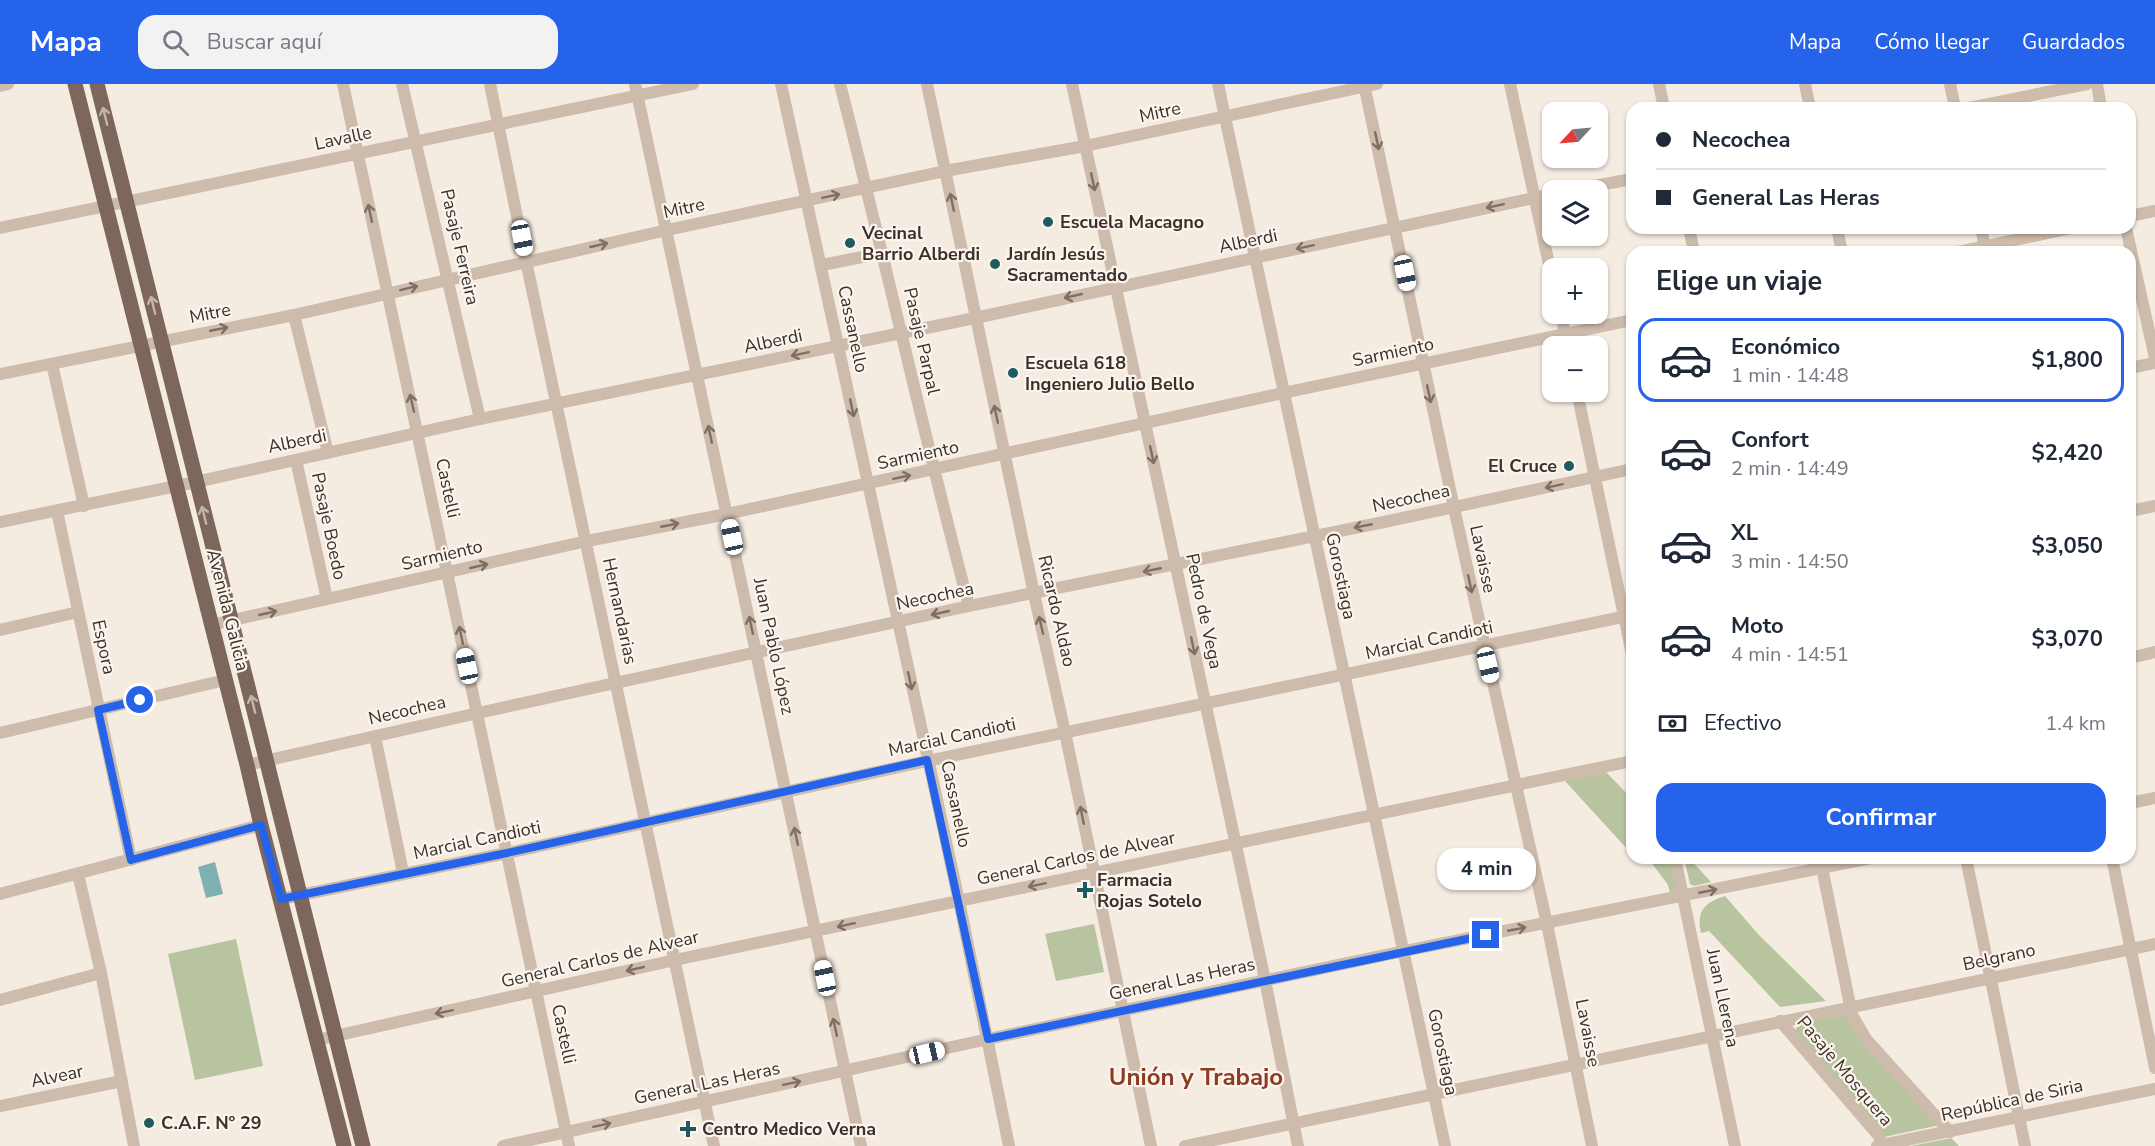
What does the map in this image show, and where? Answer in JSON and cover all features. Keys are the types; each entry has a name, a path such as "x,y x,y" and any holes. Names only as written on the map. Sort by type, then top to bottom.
{"main road":[{"name":"Avenida Galicia","path":"75,84 344,1146"},
{"name":"Avenida Galicia","path":"97,84 363,1146"}],"street":[{"path":"0,86 8,84"},
{"name":"Castelli","path":"343,84 569,1146"},
{"name":"Pasaje Ferreira","path":"402,84 480,419"},
{"name":"Hernandarias","path":"490,84 714,1146"},
{"name":"Lavalle","path":"0,228 417,142 636,90 693,84"},
{"name":"Cassanello","path":"781,84 822,265 1009,1146"},
{"name":"Pasaje Parpal","path":"840,84 867,188 933,470 969,606"},
{"name":"Ricardo Aldao","path":"927,84 1124,1010 1150,1146"},
{"name":"Pedro de Vega","path":"1072,84 1206,702 1298,1146"},
{"name":"Gorostiaga","path":"1218,84 1444,1146"},
{"path":"1510,84 1548,258"},
{"path":"1659,84 1663,102"},
{"path":"1805,84 1809,102"},
{"path":"1950,84 1954,102"},
{"path":"1998,102 2087,84"},
{"path":"2097,84 2100,102"},
{"name":"Mitre","path":"0,374 294,315 449,278 945,171 1085,146 1369,85"},
{"name":"Lavaisse","path":"1369,85 1423,364 1547,924 1592,1146"},
{"name":"Juan Pablo López","path":"636,90 861,1146"},
{"path":"1608,183 1626,180"},
{"name":"Alberdi","path":"0,522 196,482 480,419 975,318 1542,196"},
{"path":"2136,215 2155,211"},
{"path":"1997,246 2047,234"},
{"path":"822,265 882,253"},
{"path":"2136,273 2155,358"},
{"name":"Pasaje Boedo","path":"294,315 327,453"},
{"name":"Sarmiento","path":"1580,336 1626,322"},
{"name":"Sarmiento","path":"211,625 586,541 727,514 1283,393 1423,364 1542,344"},
{"path":"2136,367 2155,363"},
{"path":"52,364 84,506"},
{"path":"1579,402 1626,608"},
{"name":"Pasaje Boedo","path":"296,460 327,599"},
{"name":"Necochea","path":"248,765 969,606 1454,508 1626,470"},
{"path":"2136,510 2155,506"},
{"name":"Espora","path":"57,511 131,860"},
{"path":"0,630 78,612"},
{"name":"Marcial Candioti","path":"281,899 507,853 927,760 1626,616"},
{"path":"2136,657 2155,652"},
{"path":"0,733 225,680"},
{"path":"375,736 403,873"},
{"name":"General Carlos de Alvear","path":"317,1040 675,960 1626,762"},
{"path":"2136,802 2155,798"},
{"path":"0,894 261,825"},
{"name":"Juan Llerena","path":"1676,864 1735,1146"},
{"name":"General Las Heras","path":"503,1146 1265,980 1683,897 1817,864"},
{"path":"1821,864 1850,1007 1866,1039 1950,1132"},
{"path":"1967,864 2025,1146"},
{"path":"2113,864 2155,1068"},
{"path":"78,874 101,973 134,1146"},
{"name":"Belgrano","path":"1185,1146 2155,944"},
{"path":"0,1000 101,973"},
{"name":"Pasaje Mosquera","path":"1780,1021 1879,1136 1881,1146"},
{"name":"Alvear","path":"0,1106 122,1081"},
{"name":"República de Siria","path":"1881,1146 2155,1089"}],"green space":[{"path":"1606,772 1626,793 1626,848 1565,781"},
{"path":"1652,864 1671,864 1676,890 1670,893 1668,885"},
{"path":"1685,864 1694,864 1711,882 1694,886 1690,884"},
{"path":"1725,896 1758,934 1826,1001 1780,1007 1709,931 1701,933 1700,919 1703,909 1712,901"},
{"path":"1094,924 1104,972 1056,981 1045,934"},
{"path":"236,939 263,1066 195,1080 168,954"},
{"path":"1848,1014 1940,1125 1884,1137 1794,1032 1799,1024"},
{"path":"1951,1138 1959,1146 1911,1146"}],"water":[{"path":"215,862 223,894 206,898 198,867"}],"place":[{"name":"Escuela Macagno","path":"1048,222"},
{"name":"Vecinal Barrio Alberdi","path":"850,243"},
{"name":"Jardín Jesús Sacramentado","path":"995,264"},
{"name":"Escuela 618 Ingeniero Julio Bello","path":"1013,373"},
{"name":"El Cruce","path":"1569,466"},
{"name":"Farmacia Rojas Sotelo","path":"1085,890"},
{"name":"C.A.F. Nº 29","path":"149,1123"},
{"name":"Centro Medico Verna","path":"688,1129"}],"district":[{"name":"Unión y Trabajo","path":"1196,1077"}],"route":[{"path":"140,700 98,710 131,860 261,825 281,899 507,853 927,760 988,1039 1486,935"}]}
